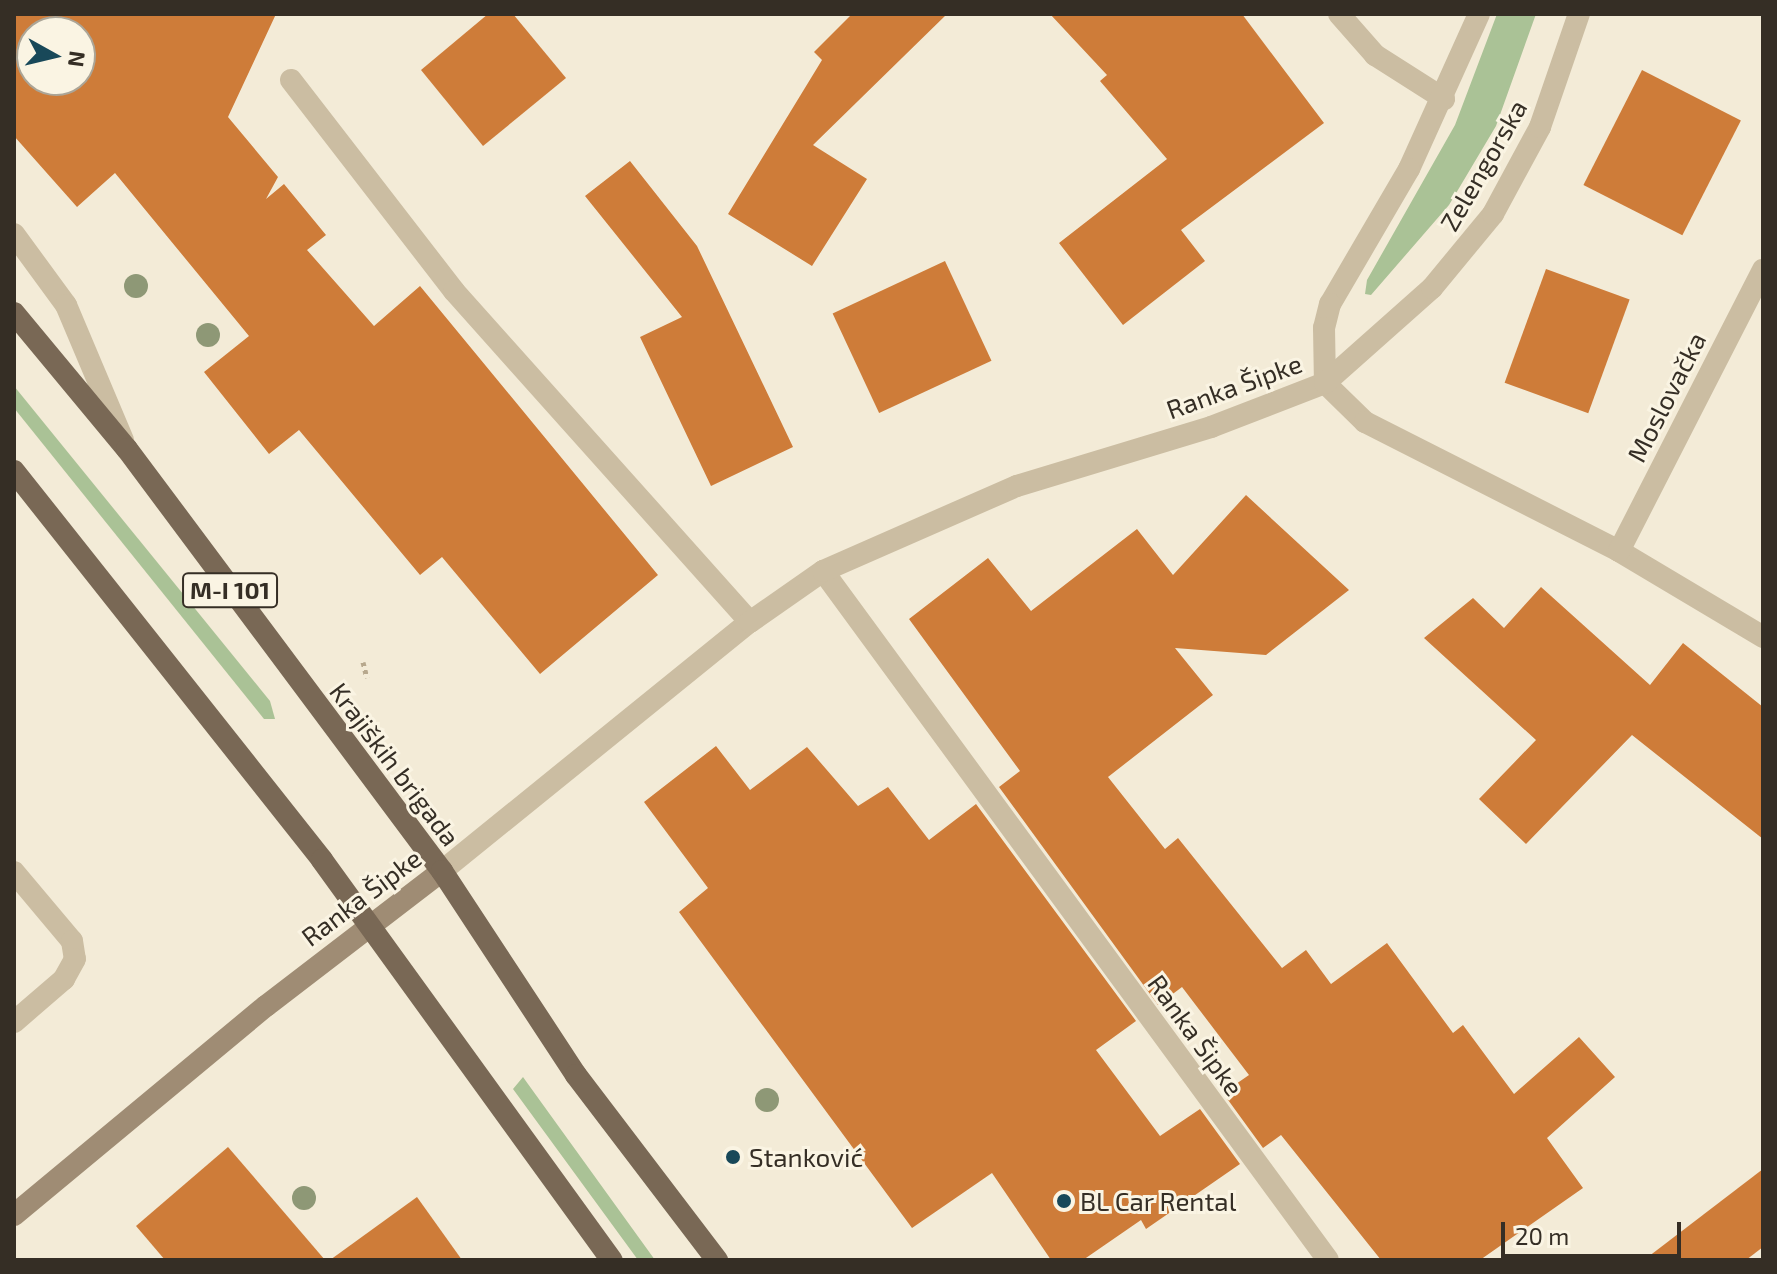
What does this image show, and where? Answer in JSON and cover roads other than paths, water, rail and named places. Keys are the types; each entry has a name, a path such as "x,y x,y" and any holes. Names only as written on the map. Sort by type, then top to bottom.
{"main road":[{"name":"Krajiških brigada","path":"14,313 127,449 442,871 576,1075 717,1260"},
{"path":"14,471 371,924 612,1260"},
{"name":"Ranka Šipke","path":"14,1215 371,924 442,871"}],"street":[{"path":"1339,14 1375,55 1444,99"},
{"path":"1325,383 1324,328 1330,304 1444,99 1479,14"},
{"name":"Zelengorska","path":"1325,383 1422,298 1493,214 1540,127 1579,14"},
{"path":"291,80 454,291 750,622"},
{"path":"14,234 66,305 127,449"},
{"name":"Moslovačka","path":"1619,551 1763,270"},
{"name":"Ranka Šipke","path":"442,871 750,622 823,571 1017,486 1211,427 1325,383 1365,422 1619,551 1763,637"},
{"name":"Ranka Šipke","path":"823,571 1328,1260"},
{"path":"14,872 72,941 75,959 64,979 14,1022"}],"place":[{"name":"Stanković","path":"733,1157"},
{"name":"BL Car Rental","path":"1064,1201"}]}
